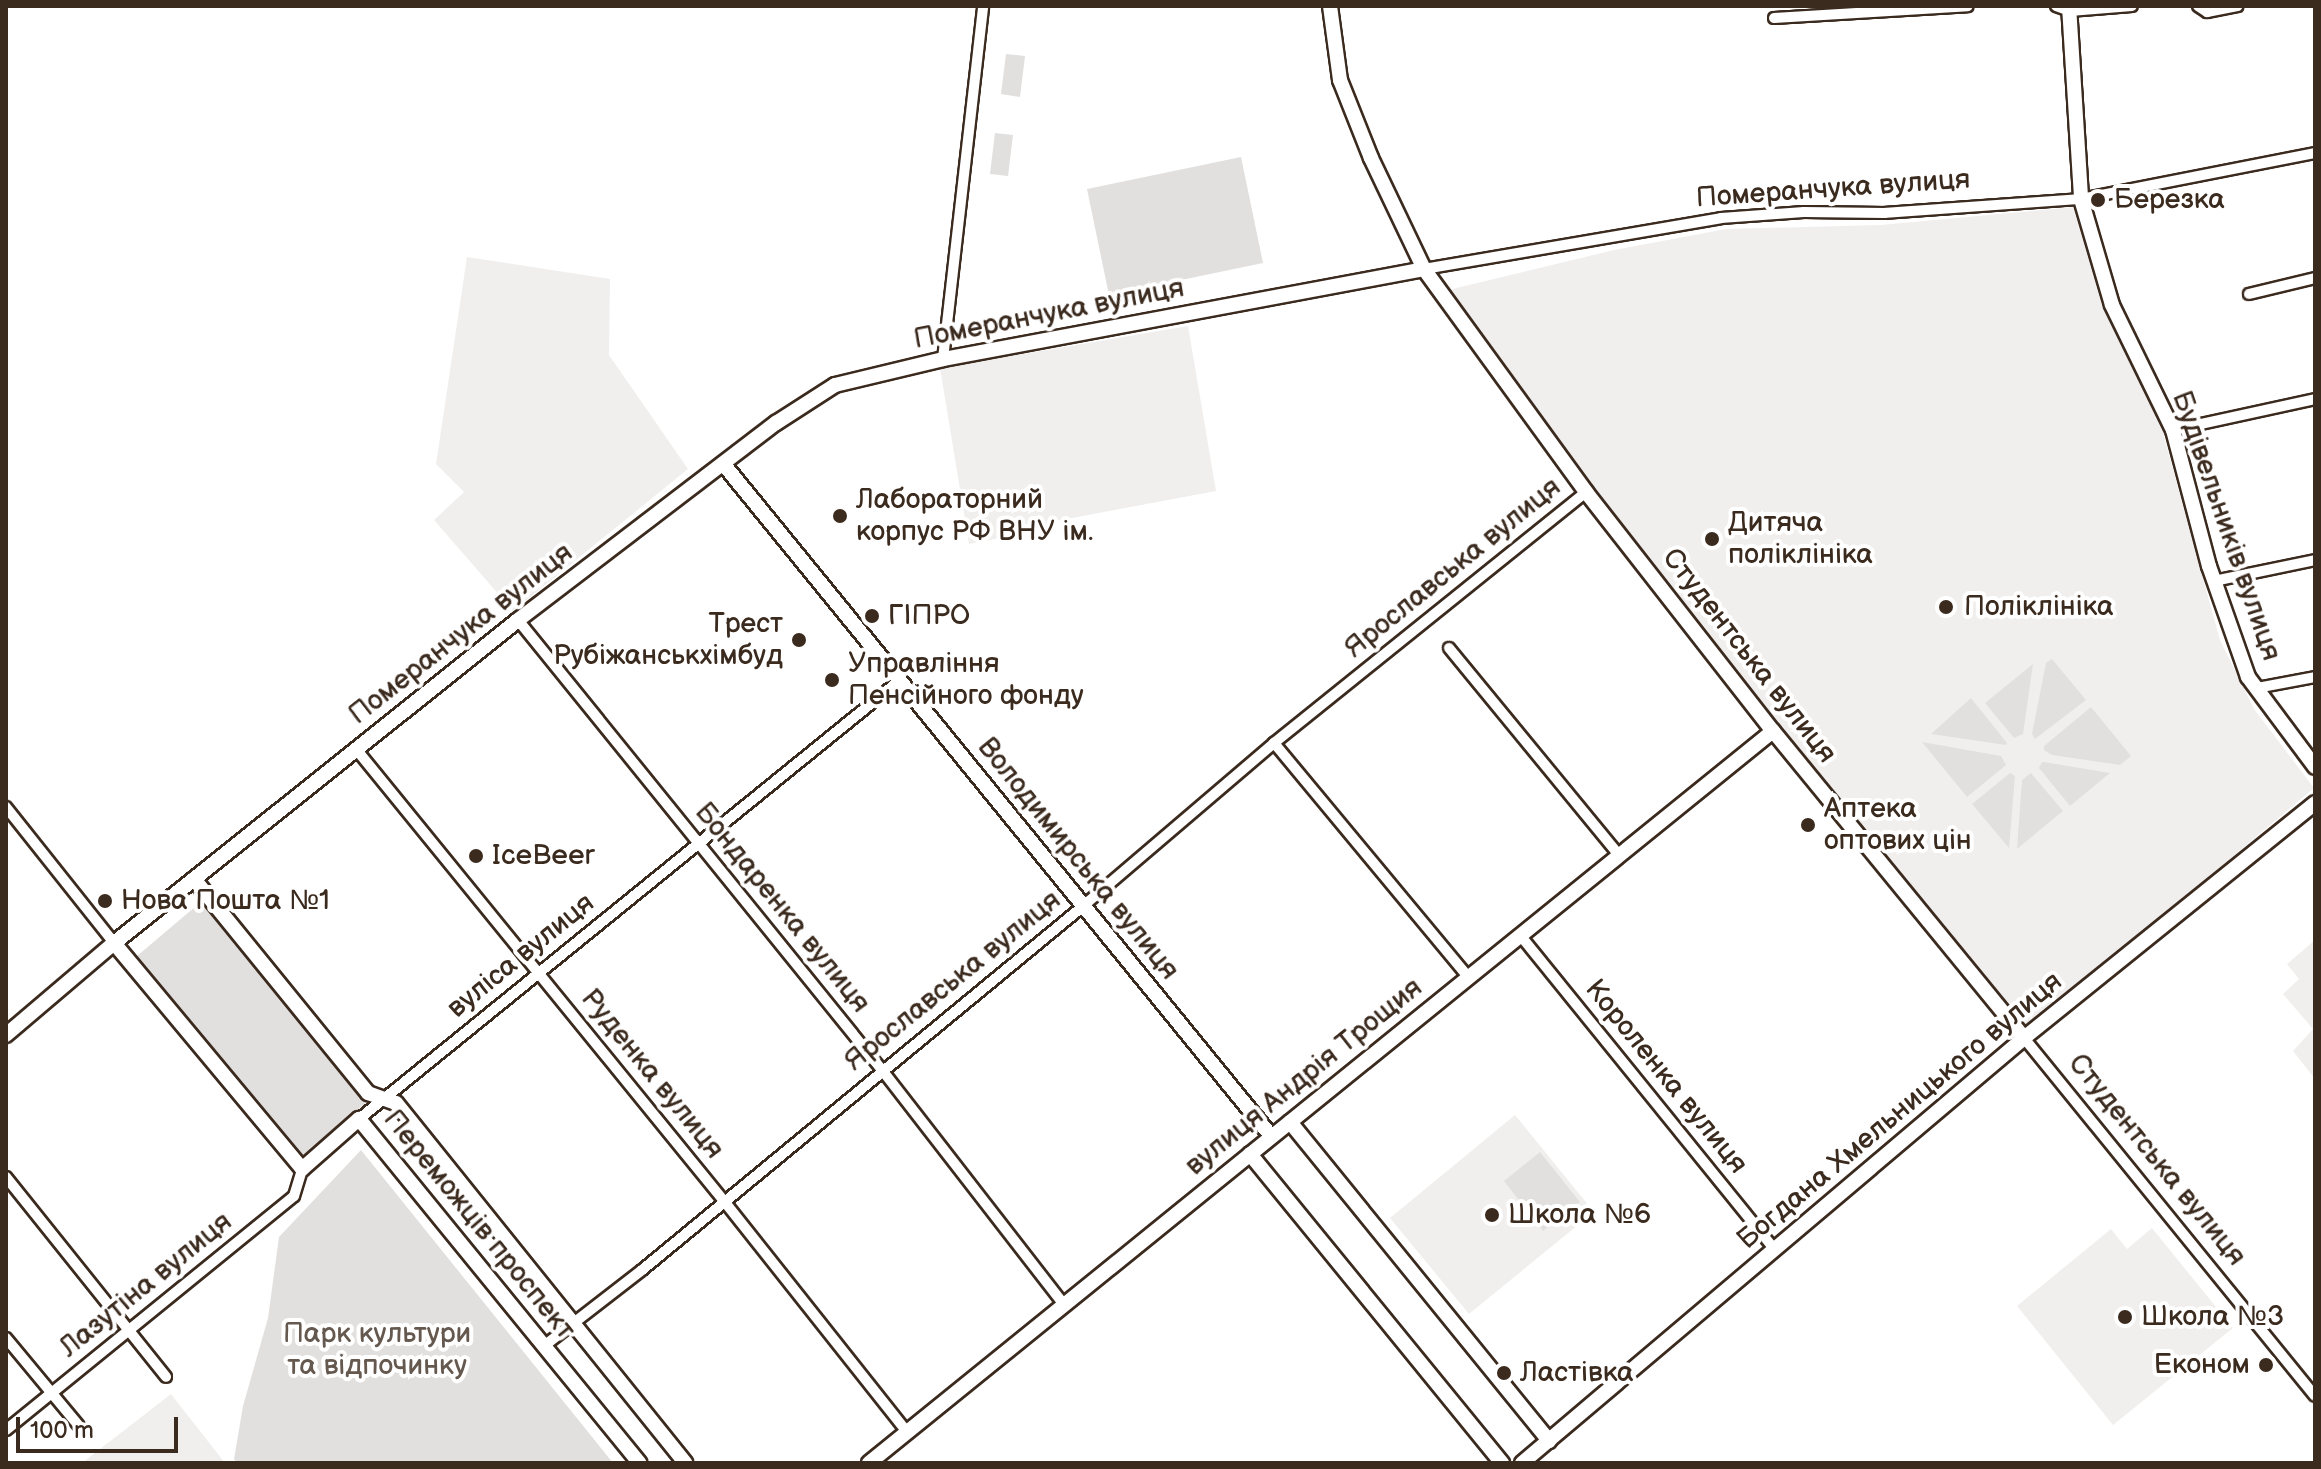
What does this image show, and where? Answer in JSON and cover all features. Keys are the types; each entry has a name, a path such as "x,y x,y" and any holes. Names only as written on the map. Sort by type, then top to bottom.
{"street":[{"path":"943,359 983,6"},
{"name":"Студентська вулиця","path":"1330,6 1340,80 1371,158 1424,269 1586,492 1773,731 2315,1396"},
{"path":"1774,18 1968,6"},
{"path":"2065,8 2132,6"},
{"path":"2198,6 2207,12 2237,6"},
{"name":"Будівельників вулиця","path":"2065,8 2081,199 2112,305 2173,430 2214,581 2248,677 2315,767"},
{"name":"Померанчука вулиця","path":"6,1035 114,943 518,620 725,466 776,423 835,385 943,359 1424,269 1721,218 1804,212 1885,213 2081,199 2315,153"},
{"path":"2249,294 2315,278"},
{"path":"2173,430 2315,399"},
{"name":"Володимирська вулиця","path":"725,466 1271,1136"},
{"name":"Ярославська вулиця","path":"544,1346 1082,907 1274,743 1586,492"},
{"path":"2214,581 2315,560"},
{"name":"Бондаренка вулиця","path":"518,620 882,1070 1064,1305"},
{"path":"1449,648 1619,855"},
{"path":"2257,688 2315,677"},
{"name":"вуліса вулиця","path":"359,1119 776,784 899,681"},
{"name":"вулиця Андрія Трощия","path":"869,1463 1773,731"},
{"path":"1274,743 1468,977"},
{"name":"Руденка вулиця","path":"356,749 724,1201 907,1432"},
{"name":"Богдана Хмельницького вулиця","path":"1529,1461 2024,1038 2315,803"},
{"path":"6,807 114,943 302,1169"},
{"name":"Переможців проспект","path":"194,879 368,1093 396,1103 685,1463"},
{"name":"Короленка вулиця","path":"1520,935 1775,1250"},
{"name":"Переможців проспект","path":"302,1169 359,1119 640,1463"},
{"path":"1290,1122 1549,1441"},
{"path":"1250,1154 1502,1463"},
{"name":"Лазутіна вулиця","path":"6,1430 294,1196 302,1169"},
{"path":"6,1177 166,1377"},
{"path":"6,1338 79,1426"}],"shaded area":[{"name":"Поліклініка","path":"2075,207 2108,309 2163,433 2220,640 2254,709 2314,788 2024,1032 1852,822 1602,504 1444,291 1614,250 1726,229 1881,225"},
{"path":"467,257 610,279 609,355 688,469 513,611 434,520 464,492 436,464"},
{"path":"1188,326 1216,491 1056,521 1056,527 969,544 940,368"},
{"path":"2315,940 2315,1079 2293,1051 2313,1029 2283,994 2299,979 2287,964"},
{"name":"Школа №6","path":"1515,1115 1594,1212 1469,1314 1390,1218"},
{"name":"Школа №3","path":"2152,1228 2233,1328 2113,1425 2017,1306 2111,1229 2127,1249"},
{"path":"171,1394 225,1463 82,1463"}],"green space":[{"path":"1006,54 1025,56 1020,97 1001,94"},
{"path":"995,133 1013,135 1008,176 990,174"},
{"path":"1241,157 1263,263 1109,295 1087,189"},
{"path":"2052,659 2086,700 2035,739 2032,734 2046,663"},
{"path":"2033,664 2023,734 2014,738 1985,703"},
{"path":"1971,698 2007,743 2006,745 1931,734"},
{"path":"2091,707 2131,756 2120,765 2052,755 2044,750 2044,746"},
{"path":"1922,742 2001,756 2006,765 1967,797"},
{"path":"2042,762 2110,773 2070,806 2039,768"},
{"path":"2010,773 2015,776 2009,848 1972,804"},
{"path":"2031,773 2063,811 2017,849 2022,780"},
{"path":"202,901 368,1101 303,1156 137,956"},
{"name":"Парк культури та відпочинку","path":"361,1150 613,1463 237,1463 234,1459 243,1406 268,1318 279,1237"},
{"path":"1540,1152 1580,1202 1543,1231 1504,1181"}],"place":[{"name":"Березка","path":"2098,200"},
{"name":"Лабораторний корпус РФ ВНУ ім.","path":"840,516"},
{"name":"Дитяча поліклініка","path":"1712,539"},
{"name":"Поліклініка","path":"1946,607"},
{"name":"ГІПРО","path":"872,616"},
{"name":"Трест Рубіжанськхімбуд","path":"799,640"},
{"name":"Управління Пенсійного фонду","path":"832,680"},
{"name":"Аптека оптових цін","path":"1808,825"},
{"name":"IceBeer","path":"476,856"},
{"name":"Нова Пошта №1","path":"105,901"},
{"name":"Школа №6","path":"1492,1215"},
{"name":"Школа №3","path":"2125,1317"},
{"name":"Економ","path":"2266,1365"},
{"name":"Ластівка","path":"1504,1373"}]}
